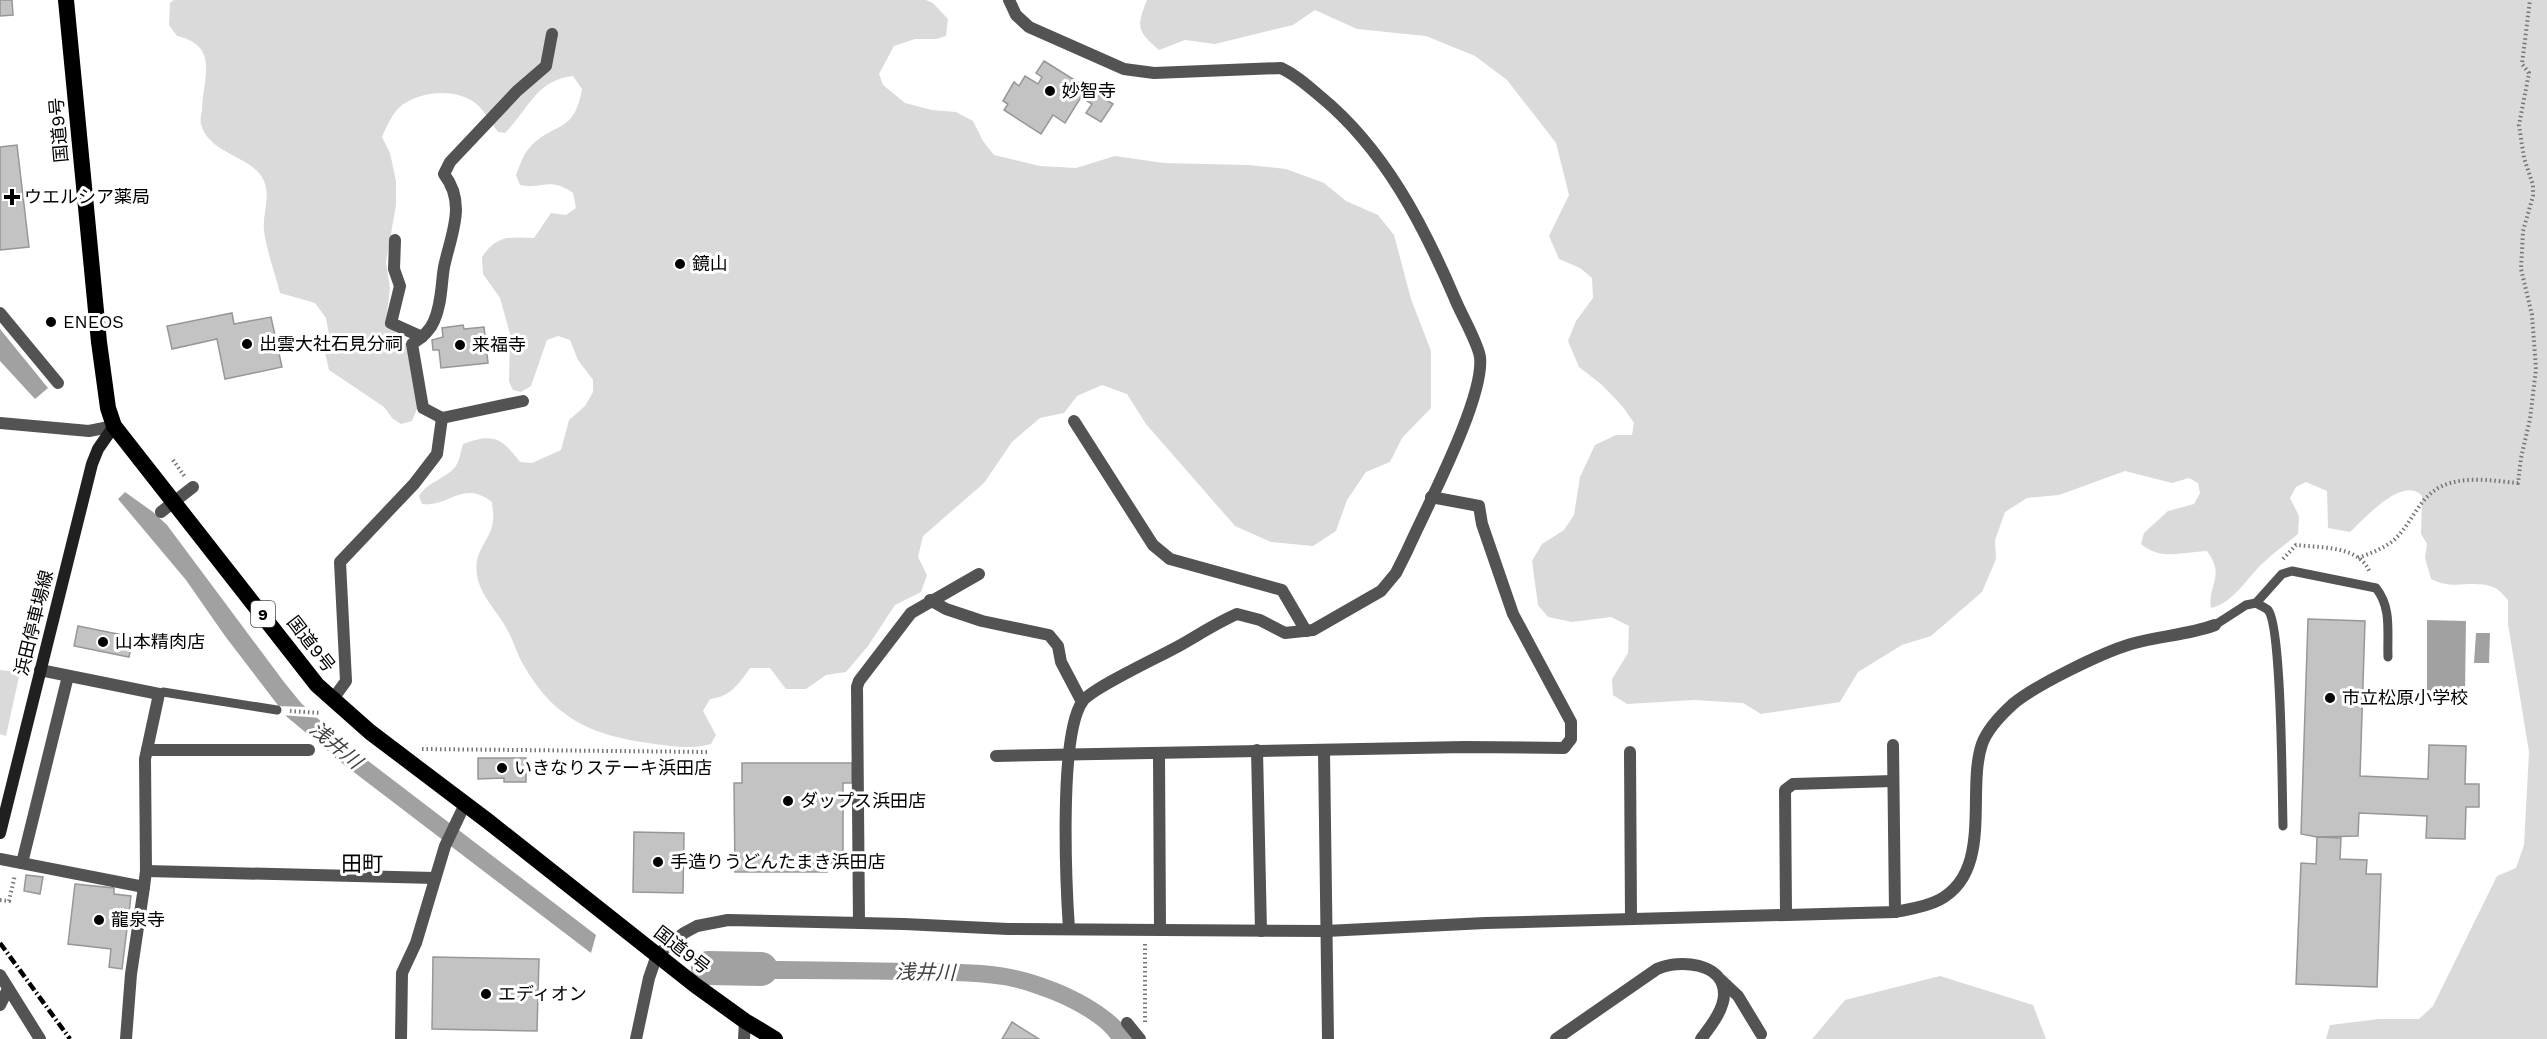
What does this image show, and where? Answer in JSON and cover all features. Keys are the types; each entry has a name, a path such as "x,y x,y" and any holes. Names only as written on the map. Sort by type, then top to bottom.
{"highway":[{"name":"国道9号","path":"66,0 99,342 108,408 114,426 317,685 391,748 657,955 745,1021 775,1039"}],"main road":[{"name":"浜田停車場線","path":"0,833 92,464 98,449 114,426"}],"street":[{"path":"1009,0 1016,15 1029,27 1124,69 1154,73 1281,68 1294,75 1339,111 1358,132 1402,192 1447,279 1480,357 1476,389 1468,414 1396,573 1381,591 1313,630 1285,633 1260,620 1237,614 1127,674 1082,702 1068,755 1067,897 1069,929"},
{"path":"523,401 442,418 423,408 412,345 422,338 434,323 442,295 444,268 454,228 456,207 452,184 444,174 450,162 510,99 546,66 552,34"},
{"path":"395,240 394,269 400,286 391,323 422,338"},
{"path":"0,313 58,383"},
{"path":"333,699 346,681 340,562 414,484 437,454 442,418"},
{"path":"1074,421 1153,545 1170,559 1282,590 1306,631"},
{"path":"0,423 89,431 114,426"},
{"path":"161,512 193,487"},
{"path":"996,756 1465,747 1564,748 1571,739 1571,722 1513,614 1482,524 1479,506 1431,497"},
{"path":"859,923 857,687 862,676 902,622 930,600 979,574"},
{"path":"930,600 946,609 982,621 1049,635 1058,646 1061,662 1082,702"},
{"path":"636,1039 649,978 657,955 684,933 708,922 728,920 1069,929 1326,931 1485,922 1895,912 1927,905 1948,894 1959,884 1966,872 1972,846 1981,749 1987,733 2012,705 2032,691 2074,669 2128,645 2200,631 2215,625"},
{"path":"40,670 159,694 145,759 146,871 131,974 126,1039"},
{"path":"19,863 68,676"},
{"path":"1893,745 1895,912"},
{"path":"147,750 309,750"},
{"path":"1257,750 1261,931"},
{"path":"1324,751 1328,1039"},
{"path":"1630,752 1631,918"},
{"path":"1158,754 1160,930"},
{"path":"1786,914 1785,790 1793,784 1893,781"},
{"path":"400,1039 402,973 416,943 444,846 465,804"},
{"path":"0,859 144,887"},
{"path":"146,871 435,878"},
{"path":"1556,1039 1657,969 1669,964 1695,965 1707,969 1738,996 1761,1034"},
{"path":"0,975 40,1039"},
{"path":"1701,1039 1720,1009 1724,994 1720,980"},
{"path":"0,1005 8,989"},
{"path":"744,1039 745,1021"},
{"path":"1127,1023 1142,1034"}],"lane":[{"path":"2215,625 2246,605 2256,603 2282,574 2292,571 2376,588 2387,608 2388,657"},
{"path":"2256,603 2268,610 2274,625 2280,697 2283,826"},
{"path":"159,694 163,692 277,710"}],"path":[{"path":"2358,558 2376,551 2395,538 2418,505 2440,487 2477,480 2518,483 2530,419 2536,369 2532,315 2521,268 2523,231 2533,196 2533,185 2524,158 2519,125 2529,73 2522,64 2530,0"},
{"path":"2276,580 2274,568 2296,545 2347,551 2367,566 2370,572 2368,586"},
{"path":"277,710 319,713"},
{"path":"391,748 709,752"},
{"path":"0,900 9,901 19,863"},
{"path":"1142,1034 1145,930"}],"shaded area":[{"path":"174,0 926,0 933,3 948,19 946,36 936,39 915,39 894,46 879,74 883,85 905,103 932,110 956,112 973,121 983,141 994,155 1040,166 1076,168 1115,156 1164,163 1248,165 1286,169 1324,183 1346,201 1378,215 1394,235 1411,299 1431,351 1431,408 1402,438 1390,462 1366,472 1347,500 1336,531 1313,546 1271,542 1235,526 1146,424 1127,394 1102,385 1077,396 1064,413 1040,418 1012,442 984,483 923,536 918,557 927,575 921,592 895,605 868,646 846,672 826,675 806,689 786,689 770,668 750,668 729,693 710,699 703,711 716,735 711,744 695,747 672,746 627,740 609,735 575,721 547,698 523,664 508,631 482,590 476,566 492,528 492,502 472,493 432,504 422,504 419,496 428,486 453,469 458,462 463,444 489,438 502,442 520,462 532,463 561,450 569,420 585,406 593,392 593,380 578,360 570,340 558,336 547,340 531,386 521,392 513,390 509,382 510,334 500,298 483,274 482,257 498,241 517,237 534,238 551,213 566,215 576,208 573,193 565,188 552,184 520,185 516,175 531,146 569,120 579,103 582,89 573,76 550,83 534,97 505,133 498,132 474,102 447,93 428,94 410,100 398,108 390,120 382,137 390,153 396,181 396,205 386,262 390,288 386,321 407,345 418,406 412,421 401,424 392,418 384,407 329,370 324,348 329,335 326,318 315,303 280,293 264,231 267,194 264,181 251,166 213,142 201,124 206,64 199,47 177,36 169,25 170,3"},
{"path":"1147,0 2547,0 2547,1039 2326,1039 2330,1025 2379,1019 2419,1019 2433,1006 2497,876 2516,868 2524,845 2529,752 2508,624 2508,600 2493,587 2477,584 2454,585 2431,579 2425,558 2427,544 2421,534 2422,496 2414,491 2395,494 2374,509 2350,532 2328,528 2327,491 2306,482 2296,487 2290,498 2299,516 2298,534 2264,562 2227,601 2211,608 2211,593 2216,574 2207,551 2164,554 2141,544 2144,533 2168,511 2194,504 2200,493 2198,483 2189,478 2172,483 2125,471 2059,495 2027,498 2005,512 1995,540 1996,559 1982,592 1931,636 1902,645 1858,672 1840,702 1761,714 1743,703 1694,700 1627,704 1613,695 1612,679 1628,653 1629,626 1611,617 1572,622 1548,617 1538,605 1532,561 1542,544 1564,530 1574,515 1580,477 1595,445 1616,435 1632,435 1634,423 1623,407 1602,385 1579,367 1568,341 1576,321 1593,298 1592,278 1580,268 1559,259 1549,236 1569,195 1556,143 1507,80 1475,56 1426,36 1357,29 1315,10 1293,25 1215,44 1185,40 1159,50 1146,38 1141,28 1141,17"},
{"path":"0,670 20,672 6,736 0,734"},
{"path":"1940,976 2033,1005 2046,1039 1812,1039 1845,1000"}],"water":[{"path":"0,329 48,388 35,399 0,361"},
{"path":"125,492 167,525 284,682 301,703 340,739 328,751 287,717 225,636 186,580 118,499"},
{"path":"2427,620 2466,621 2465,693 2427,693"},
{"path":"2476,633 2490,633 2489,663 2474,663"},
{"path":"346,744 596,935 591,953 334,757"},
{"path":"703,960 961,964 1010,969 1050,980 1091,999 1109,1011 1134,1039 1111,1039 1091,1020 1062,1004 1003,985 943,981 729,979"}],"pier":[{"path":"274,706 309,707 321,718 281,715"}],"building":[{"path":"0,0 12,0 13,15 0,16"},
{"name":"妙智寺","path":"1044,61 1113,104 1101,122 1086,113 1092,104 1081,97 1065,123 1053,115 1041,134 1004,110 1008,104 1003,101 1014,82 1019,86 1025,76 1038,84 1042,77 1036,73"},
{"name":"ウエルシア薬局","path":"17,145 29,247 0,250 0,147"},
{"name":"出雲大社石見分祠","path":"232,313 234,324 271,317 282,367 225,379 217,339 172,349 167,326"},
{"name":"来福寺","path":"463,325 464,329 484,327 488,363 441,368 439,350 433,350 432,340 443,337 442,328"},
{"path":"2308,619 2365,621 2360,776 2428,779 2429,745 2466,746 2465,784 2479,784 2479,807 2466,807 2465,839 2426,838 2427,816 2359,813 2358,836 2317,837 2301,834"},
{"name":"山本精肉店","path":"78,626 133,637 129,657 74,646"},
{"name":"いきなりステーキ浜田店","path":"478,758 526,758 526,782 504,782 504,778 478,779"},
{"name":"ダップス浜田店","path":"742,763 852,763 852,783 843,783 843,863 826,863 827,872 735,872 734,783 742,783"},
{"name":"手造りうどんたまき浜田店","path":"634,832 684,833 683,893 633,892"},
{"path":"2317,837 2341,838 2340,859 2367,860 2366,874 2381,874 2377,987 2296,984 2301,863 2316,864"},
{"path":"26,875 43,877 40,894 24,891"},
{"name":"龍泉寺","path":"75,884 114,888 114,894 131,896 122,969 109,967 111,949 68,944"},
{"name":"エディオン","path":"433,957 539,959 537,1031 432,1029"},
{"path":"1012,1022 1039,1039 1002,1039"}],"waterway":[{"name":"浅井川","path":"708,968 761,969"}],"railway":[{"path":"0,943 70,1039"}],"place":[{"name":"妙智寺","path":"1050,91"},
{"name":"ウエルシア薬局","path":"12,197"},
{"name":"鏡山","path":"680,264"},
{"name":"ENEOS","path":"51,322"},
{"name":"出雲大社石見分祠","path":"247,344"},
{"name":"来福寺","path":"460,345"},
{"name":"山本精肉店","path":"103,642"},
{"name":"市立松原小学校","path":"2330,698"},
{"name":"いきなりステーキ浜田店","path":"502,768"},
{"name":"ダップス浜田店","path":"788,801"},
{"name":"手造りうどんたまき浜田店","path":"658,862"},
{"name":"龍泉寺","path":"99,920"},
{"name":"エディオン","path":"486,994"}],"district":[{"name":"田町","path":"362,864"}]}
